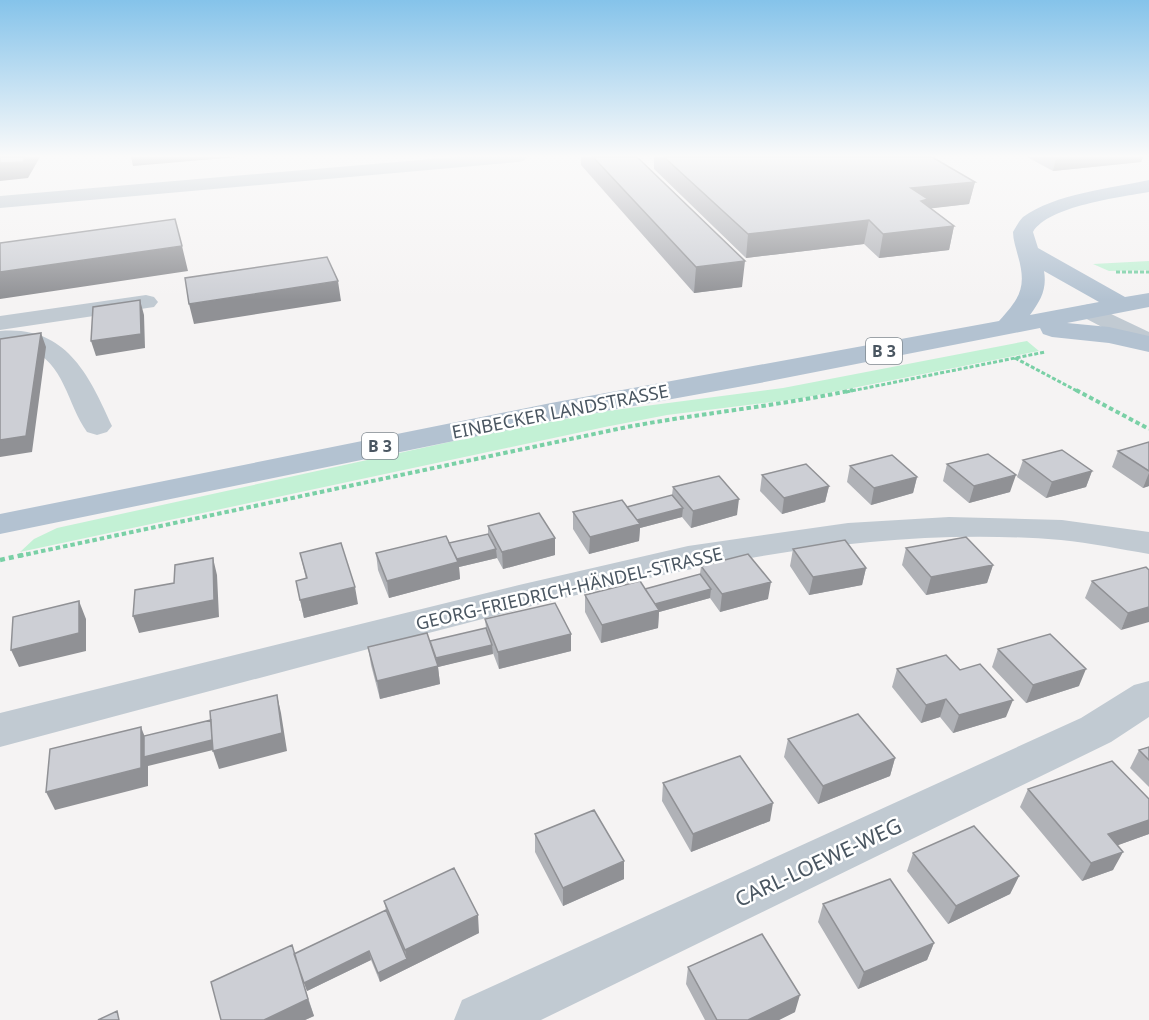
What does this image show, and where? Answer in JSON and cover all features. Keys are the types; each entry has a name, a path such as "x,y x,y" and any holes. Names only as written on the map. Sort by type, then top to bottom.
{"main road":[{"path":"1008,327 1034,295 1031,262 1023,230 1027,223 1041,213 1069,205"},
{"path":"1031,262 1105,282 1149,287"},
{"path":"1031,262 1044,282 1090,311"},
{"path":"1063,271 1121,305"},
{"name":"B 3","path":"1121,305 1149,300"},
{"name":"EINBECKER LANDSTRASSE","path":"0,524 551,412 760,375 1121,305"},
{"path":"1008,327 1109,334 1149,343"}],"street":[{"path":"0,323 146,303"},
{"path":"1121,305 1149,321"},
{"path":"1090,311 1149,343"},
{"path":"0,338 13,337 46,344 59,356 81,388 97,426"},
{"name":"GEORG-FRIEDRICH-HÄNDEL-STRASSE","path":"0,730 519,597 688,557 848,534 949,527 1062,530 1149,543"},
{"name":"CARL-LOEWE-WEG","path":"482,1020 1096,730 1149,696"}],"path":[{"path":"0,560 627,427 688,416 786,404 1050,351"},
{"path":"1015,358 1149,429"}],"green space":[{"path":"1149,261 1149,270 1109,271 1093,264"},
{"path":"1027,341 1039,351 797,399 667,415 605,427 20,552 34,539 57,528 486,434 607,411 783,388"}],"building":[{"path":"638,205 686,205 745,261 696,267"},
{"path":"716,205 926,205 954,226 883,234 869,220 748,234"},
{"path":"175,219 182,246 0,272 0,243"},
{"path":"327,257 338,281 189,304 185,278"},
{"path":"140,300 141,334 91,341 93,307"},
{"path":"41,333 26,436 0,440 0,339"},
{"path":"1149,442 1149,471 1118,451"},
{"path":"1062,450 1092,471 1052,482 1023,460"},
{"path":"988,454 1016,475 974,486 947,464"},
{"path":"892,455 917,477 874,488 850,466"},
{"path":"806,464 829,486 784,498 762,475"},
{"path":"719,476 739,499 693,511 673,487"},
{"path":"672,495 683,508 637,520 627,507"},
{"path":"622,500 640,524 590,537 573,512"},
{"path":"539,513 555,538 502,552 488,526"},
{"path":"488,534 496,549 457,559 449,543"},
{"path":"446,536 458,562 387,581 376,553"},
{"path":"966,537 993,565 931,577 906,548"},
{"path":"845,540 866,568 813,577 793,549"},
{"path":"341,543 355,587 300,600 296,581 307,578 300,553"},
{"path":"748,554 771,582 722,594 701,566"},
{"path":"213,558 214,600 133,616 135,590 174,583 175,565"},
{"path":"1146,567 1149,570 1149,607 1128,613 1092,581"},
{"path":"700,574 711,589 655,604 645,589"},
{"path":"640,581 659,610 602,625 585,595"},
{"path":"79,601 79,633 11,650 13,617"},
{"path":"555,603 571,634 498,652 485,619"},
{"path":"486,628 492,645 436,658 430,641"},
{"path":"427,633 438,666 377,681 368,647"},
{"path":"1050,634 1086,669 1033,685 998,649"},
{"path":"946,655 960,670 980,664 1013,700 959,715 946,699 926,705 897,669"},
{"path":"277,695 282,733 213,751 210,711"},
{"path":"858,714 895,758 823,786 788,739"},
{"path":"211,720 212,740 144,757 144,736"},
{"path":"141,727 141,768 46,792 50,749"},
{"path":"1149,747 1149,760 1139,750"},
{"path":"740,756 773,803 693,834 663,783"},
{"path":"1112,761 1149,799 1149,820 1108,834 1123,852 1091,863 1028,789"},
{"path":"594,810 624,861 563,888 535,834"},
{"path":"974,826 1019,876 956,906 913,853"},
{"path":"454,868 478,915 405,950 384,901"},
{"path":"890,879 934,943 864,972 823,904"},
{"path":"386,910 407,959 378,973 369,951 304,983 294,954"},
{"path":"762,934 800,995 748,1020 717,1020 688,967"},
{"path":"292,945 308,999 264,1020 221,1020 211,982"},
{"path":"117,1011 119,1020 98,1020"}]}
